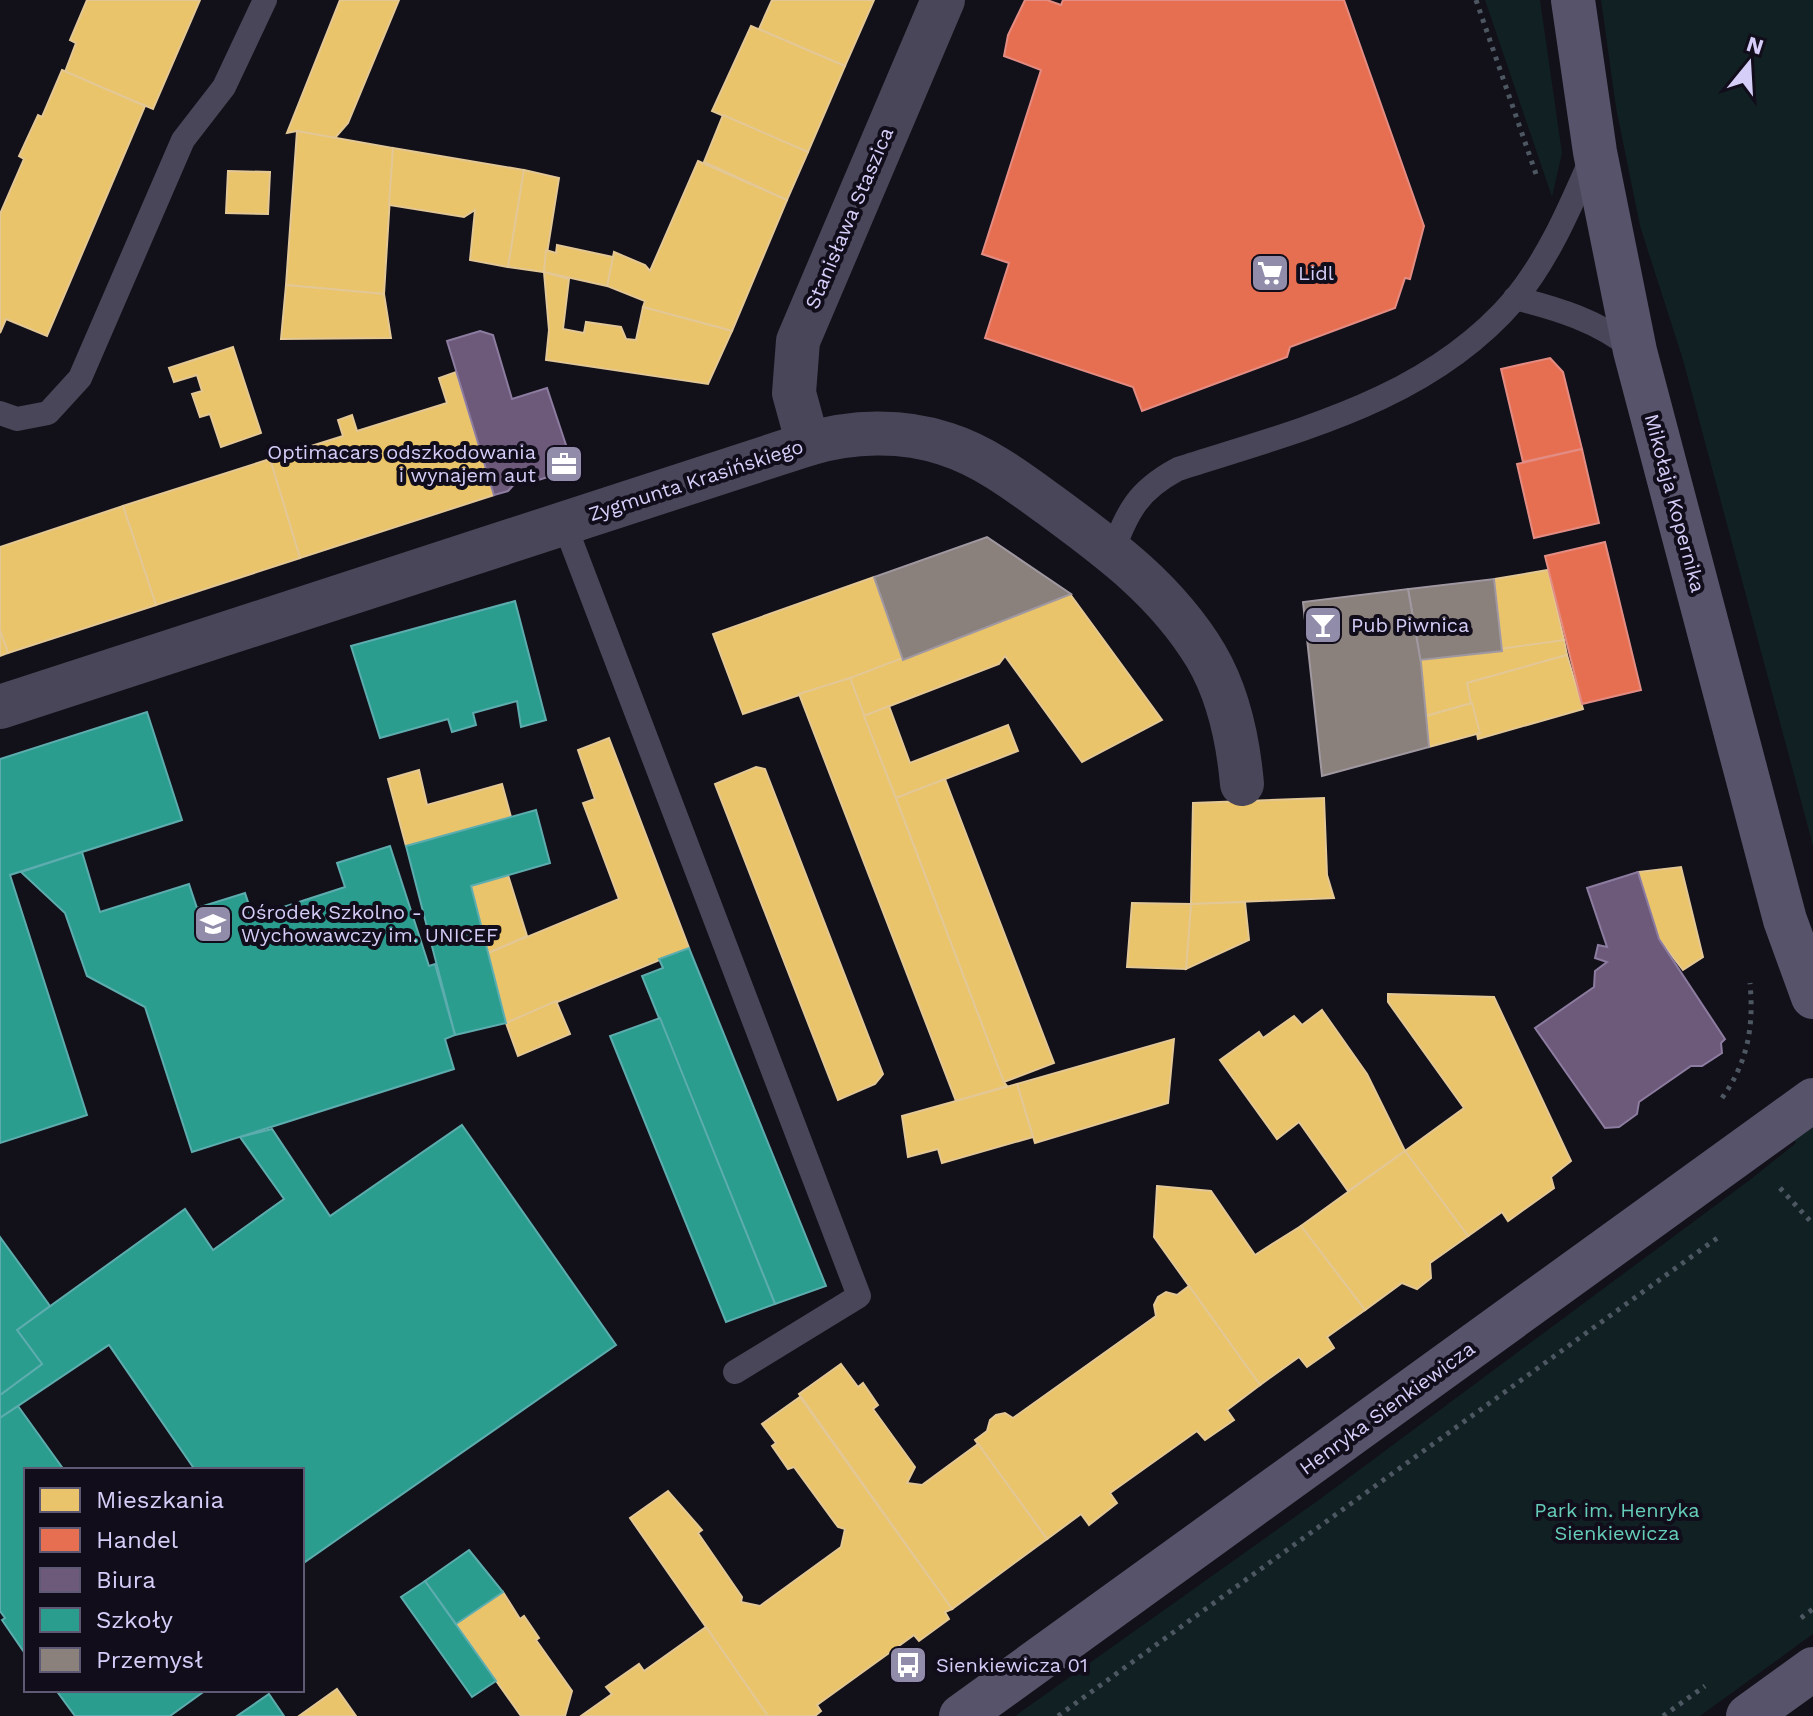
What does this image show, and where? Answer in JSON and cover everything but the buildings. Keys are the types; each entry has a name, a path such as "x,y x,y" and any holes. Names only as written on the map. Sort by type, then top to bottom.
{"main road":[{"name":"Mikołaja Kopernika","path":"1573,0 1595,152 1635,351 1785,920 1813,997"},
{"name":"Henryka Sienkiewicza","path":"961,1716 1813,1100"},
{"path":"1748,1716 1813,1669"}],"street":[{"name":"Stanisława Staszica","path":"808,444 794,393 798,341 943,0"},
{"name":"Zygmunta Krasińskiego","path":"0,707 808,444 861,434 904,435 945,443 979,457 1112,552 1159,593 1206,656 1232,718 1242,784"}],"lane":[{"path":"0,413 17,419 48,413 80,378 183,140 224,87 265,0"},
{"path":"1112,552 1133,504 1144,489 1162,477 1178,469 1352,413 1389,396 1463,349 1515,298 1556,238 1595,152"},
{"path":"1515,298 1576,315 1611,332 1635,351"},
{"path":"564,523 859,1296 735,1372"}],"path":[{"path":"1476,0 1543,193"},
{"path":"1768,1197 1780,1187 1813,1224"},
{"path":"1058,1716 1722,1234"}],"green space":[{"path":"1485,0 1540,0 1562,153 1552,197"},
{"path":"1601,0 1813,0 1813,846 1683,360 1640,226 1616,108"},
{"name":"Park im. Henryka Sienkiewicza","path":"1813,1125 1813,1634 1700,1716 1015,1716 1320,1499 1751,1179 1796,1143 1792,1137"}],"place":[{"name":"Lidl","path":"1270,273"},
{"name":"Optimacars odszkodowania i wynajem aut","path":"564,464"},
{"name":"Pub Piwnica","path":"1323,625"},
{"name":"Ośrodek Szkolno - Wychowawczy im. UNICEF","path":"213,924"},
{"name":"Sienkiewicza 01","path":"908,1665"}]}
